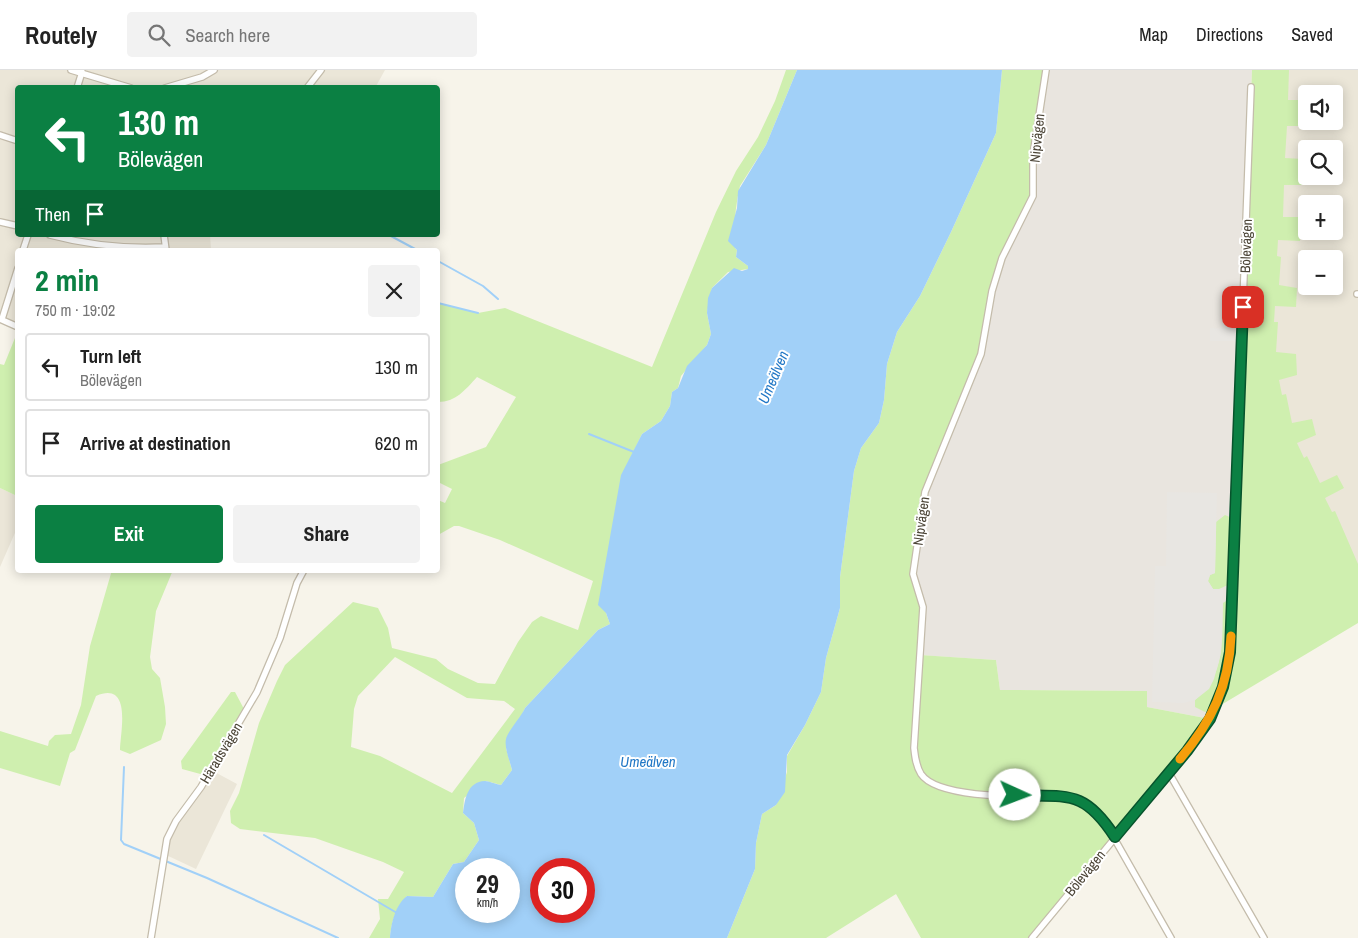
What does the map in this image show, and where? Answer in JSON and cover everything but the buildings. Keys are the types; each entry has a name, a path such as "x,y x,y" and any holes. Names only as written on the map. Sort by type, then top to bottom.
{"street":[{"path":"72,70 122,85"},
{"path":"175,85 202,77 214,70"},
{"path":"310,85 322,70"},
{"name":"Nipvägen","path":"1046,70 1033,155 1033,196 1002,258 992,291 981,354 925,492 913,574 923,607 914,748 916,764 921,775 932,784 947,790 977,794 1070,797 1084,802 1093,808 1102,817 1115,837 1172,938"},
{"path":"78,85 82,72"},
{"name":"Bölevägen","path":"1032,938 1193,743 1216,708 1230,652 1251,87"},
{"path":"0,135 15,140"},
{"path":"0,222 15,225"},
{"path":"60,237 130,248"},
{"path":"15,277 1,319 15,326"},
{"name":"Häradsvägen","path":"151,938 167,839 176,821 201,787 257,692 280,638 297,583 302,573"},
{"path":"1169,772 1264,938"}],"shaded area":[{"path":"0,70 385,70 377,85 15,85 15,237 210,237 211,248 15,248 15,326 0,319"},
{"path":"1046,70 1252,70 1230,652 1210,719 1147,707 1147,691 1000,690 996,660 919,655 913,574 925,492 992,291 1033,155"},
{"path":"1275,70 1358,70 1358,611 1262,398"},
{"path":"1210,328 1235,329 1235,341 1210,341"},
{"path":"0,488 15,495 15,533 0,567"},
{"path":"1167,492 1217,493 1215,573 1210,575 1208,581 1213,589 1223,589 1221,653 1214,679 1209,689 1195,700 1184,703 1152,702 1155,566 1166,566"},
{"path":"211,770 237,784 196,869 164,854 167,839"}],"green space":[{"path":"786,70 797,70 766,145 740,186 735,217 735,248 737,250 736,257 748,266 748,269 728,272 712,288 707,313 711,334 707,345 681,376 678,388 672,392 670,406 661,421 642,434 622,475 615,514 606,613 610,624 598,630 525,708 506,748 512,770 501,785 486,781 464,798 463,813 474,823 479,840 467,858 455,858 455,864 433,897 407,896 395,916 390,938 369,938 380,919 378,899 388,899 404,872 383,862 315,838 240,829 231,823 230,811 239,793 259,723 285,665 353,602 378,608 388,628 392,648 436,659 448,669 478,683 495,684 518,642 532,622 541,616 578,630 593,581 500,540 459,526 454,526 440,534 440,501 445,503 452,489 440,483 440,464 486,447 516,397 477,377 455,398 440,402 440,304 478,313 505,308 652,367 716,212 736,171 758,137 775,101","holes":["395,657 467,698 504,701 515,709 452,793 380,756 351,747 354,709 358,696"]},
{"path":"1002,70 1046,70 1033,155 1035,186 1002,258 981,354 925,492 913,574 923,607 920,655 996,660 1000,690 1147,691 1147,707 1210,719 1032,938 921,938 896,894 826,938 727,938 755,869 756,843 762,814 776,805 787,772 787,756 821,692 826,658 840,608 840,577 854,471 861,448 879,423 884,400 887,364 897,332 920,296 996,133"},
{"path":"1252,70 1289,70 1288,100 1298,100 1298,126 1287,126 1285,158 1298,159 1298,185 1284,185 1283,217 1298,217 1298,240 1300,241 1278,240 1277,256 1281,257 1279,285 1297,288 1296,307 1275,306 1274,322 1278,322 1276,352 1296,354 1297,375 1279,380 1282,395 1286,394 1292,423 1312,419 1316,435 1297,443 1304,458 1307,456 1320,483 1337,475 1344,488 1325,498 1332,512 1335,511 1358,564 1358,623 1216,708 1230,652"},
{"path":"15,338 15,495 0,488 0,364 4,365"},
{"path":"1225,515 1232,518 1230,584 1219,589 1213,589 1208,581 1210,575 1215,573 1216,522"},
{"path":"111,573 172,573 156,611 150,657 152,669 160,678 165,707 166,724 161,740 130,754 120,750 122,711 120,702 115,695 108,693 96,696 75,750 70,753 60,786 0,768 0,731 48,746 49,741 55,735 71,734 81,705 90,646"},
{"path":"1226,601 1230,623 1225,655 1213,701 1209,711 1205,712 1195,707 1195,700 1212,680 1217,668 1222,643 1223,603"},
{"path":"231,692 235,692 244,709 204,775 182,769 181,761"}],"water":[{"name":"Umeälven","path":"797,70 1002,70 996,133 920,296 897,332 887,364 884,400 879,423 861,448 854,471 840,577 840,608 826,658 821,692 805,725 787,755 785,792 776,805 762,814 756,843 755,869 727,938 390,938 394,915 399,904 407,896 433,897 455,864 455,923 520,923 520,858 467,858 479,840 474,823 463,813 466,797 474,784 479,782 487,781 501,785 512,770 506,750 506,739 525,708 598,630 610,624 606,613 598,605 621,475 642,434 661,421 670,406 672,392 678,388 687,366 707,345 711,334 707,313 708,298 712,288 734,268 742,271 748,269 748,266 736,257 737,250 728,241 737,208 738,191 766,145"}],"waterway":[{"path":"393,237 413,248"},
{"path":"440,262 483,286 498,299"},
{"path":"440,304 478,313"},
{"path":"589,434 634,452"},
{"path":"124,767 121,840 124,844 207,878 338,938"},
{"path":"264,835 397,913"}],"slow traffic":[{"path":"1180,759 1216,708 1223,687 1231,636"}],"route":[{"path":"1015,795 1070,797 1084,802 1102,817 1115,837 1187,751 1216,708 1223,687 1230,652 1243,307"}]}
